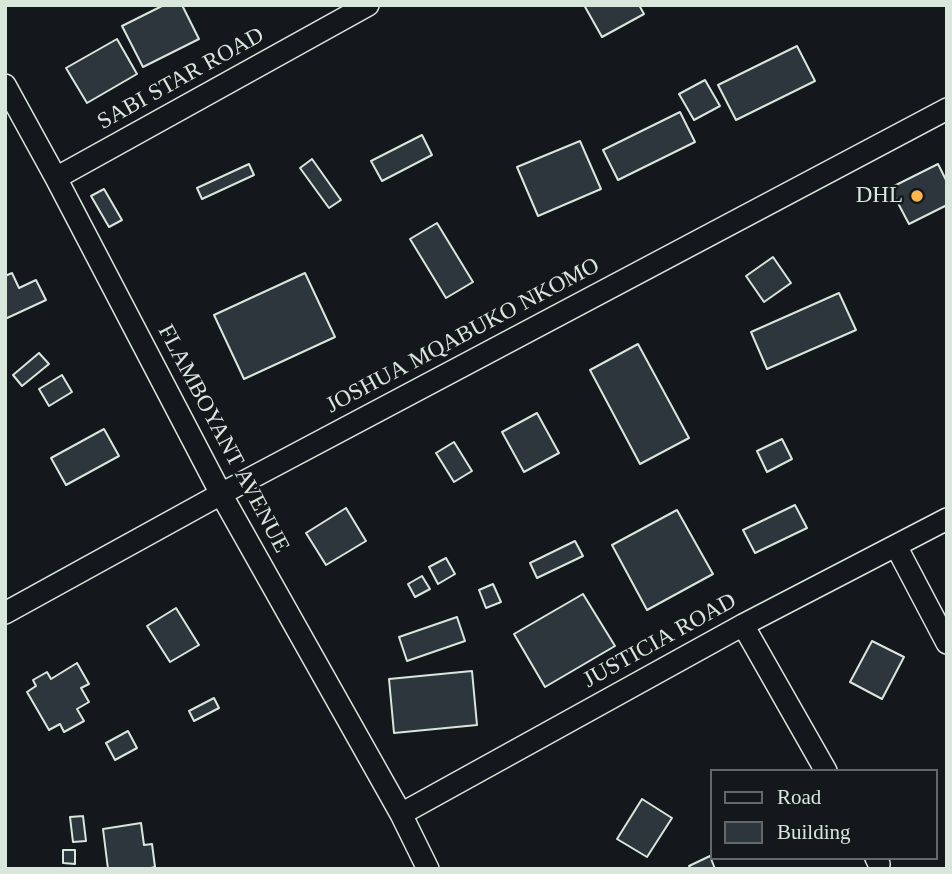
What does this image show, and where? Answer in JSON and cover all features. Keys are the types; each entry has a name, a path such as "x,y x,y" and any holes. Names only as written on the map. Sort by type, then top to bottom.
{"street":[{"name":"SABI STAR ROAD","path":"56,178 368,5"},
{"name":"FLAMBOYANT AVENUE","path":"5,85 221,495 401,814 428,869"},
{"name":"JOSHUA MQABUKO NKOMO","path":"5,613 221,495 947,109"},
{"name":"JUSTICIA ROAD","path":"401,814 743,625 947,519"},
{"path":"896,546 947,643"},
{"path":"743,625 825,769"}],"building":[{"path":"164,5 182,5 199,39 143,67 122,26"},
{"path":"584,5 639,5 644,14 602,37"},
{"path":"117,39 137,74 87,103 66,68"},
{"path":"797,46 815,81 736,120 718,85"},
{"path":"705,80 720,106 694,120 679,94"},
{"path":"680,112 695,142 618,180 603,150"},
{"path":"422,135 432,155 382,181 371,161"},
{"path":"580,141 601,189 538,216 517,167"},
{"path":"312,159 341,200 329,208 300,168"},
{"path":"249,164 254,175 202,199 197,188"},
{"path":"938,164 947,182 947,205 909,224 890,188"},
{"path":"104,189 122,220 109,227 91,196"},
{"path":"437,223 473,282 446,298 410,239"},
{"path":"773,257 791,283 764,302 746,276"},
{"path":"12,273 19,288 36,280 46,300 5,319 5,276"},
{"path":"305,273 335,337 244,379 214,315"},
{"path":"839,293 856,330 767,369 751,332"},
{"path":"638,344 689,438 640,464 590,370"},
{"path":"39,353 49,364 22,386 13,375"},
{"path":"62,375 72,392 49,406 39,389"},
{"path":"537,413 559,453 524,472 502,432"},
{"path":"104,429 119,456 66,485 51,458"},
{"path":"782,439 792,459 767,472 757,451"},
{"path":"454,442 472,471 454,482 436,453"},
{"path":"795,505 807,528 755,553 743,530"},
{"path":"346,508 366,541 326,565 306,533"},
{"path":"677,510 713,574 647,610 612,545"},
{"path":"575,541 583,556 537,578 530,563"},
{"path":"446,558 455,574 438,584 429,567"},
{"path":"422,576 430,589 415,597 408,584"},
{"path":"493,584 501,602 486,608 479,590"},
{"path":"583,594 615,646 545,687 514,634"},
{"path":"176,608 199,645 170,662 147,626"},
{"path":"457,617 465,641 407,661 399,637"},
{"path":"872,641 904,657 882,699 850,682"},
{"path":"77,663 89,684 81,688 89,702 77,709 84,721 64,732 60,724 49,730 27,692 36,686 33,680 47,672 51,679"},
{"path":"472,671 477,725 394,733 389,679"},
{"path":"214,698 219,708 194,721 189,711"},
{"path":"128,731 137,748 115,760 106,743"},
{"path":"642,799 672,818 647,857 617,839"},
{"path":"83,816 86,841 73,842 70,817"},
{"path":"141,823 144,845 152,844 155,867 108,869 103,829"},
{"path":"63,850 75,850 75,864 63,863"},
{"path":"710,856 715,869 691,869 689,866"}],"place":[{"name":"DHL","path":"917,196"}]}
